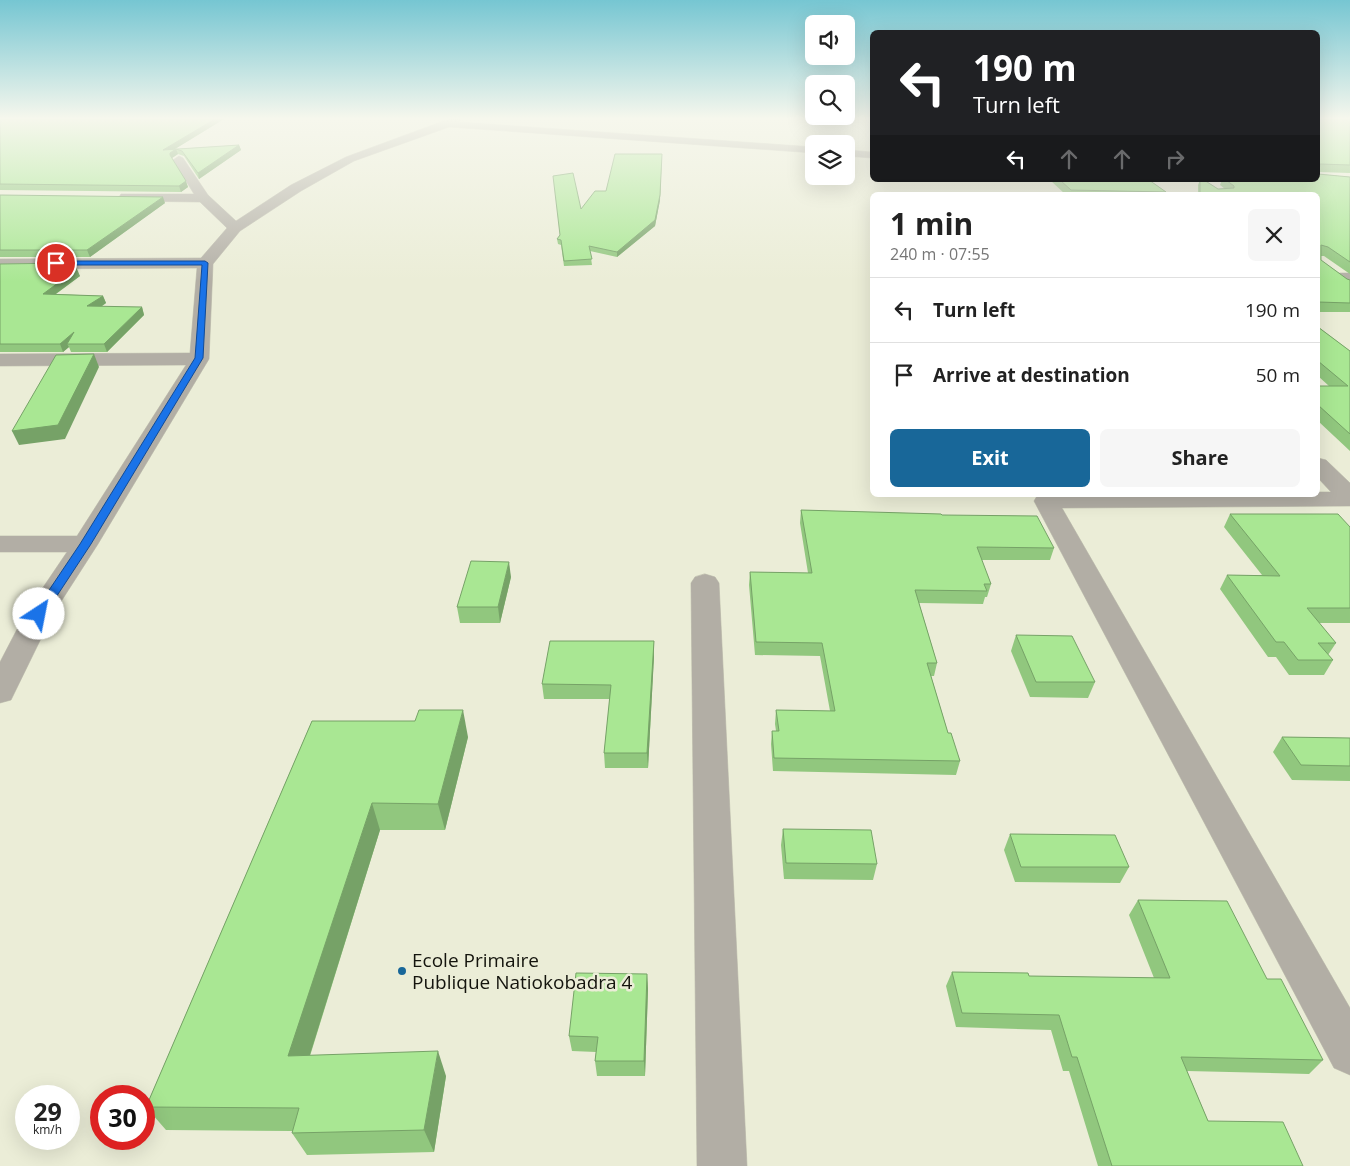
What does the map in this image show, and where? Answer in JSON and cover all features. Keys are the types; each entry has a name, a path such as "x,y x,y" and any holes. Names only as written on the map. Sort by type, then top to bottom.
{"street":[{"path":"187,173 203,198 235,228"},
{"path":"0,692 39,614 85,544 199,358 205,263 235,228 296,188 323,173"},
{"path":"116,197 203,198"},
{"path":"1320,262 1347,280"},
{"path":"0,264 205,263"},
{"path":"1320,278 1347,280"},
{"path":"0,360 199,358"},
{"path":"1320,467 1350,498"},
{"path":"1350,498 1046,501 1350,1052"},
{"path":"0,544 85,544"},
{"path":"705,583 722,1166"}],"building":[{"path":"0,173 181,173 186,181 179,186 0,184"},
{"path":"573,173 581,209 595,191 606,191 610,173 661,173 660,195 655,220 617,252 589,246 592,259 564,261 561,240 557,239 560,235 553,176"},
{"path":"1320,174 1350,177 1350,262 1328,247 1321,245 1321,260 1350,280 1350,303 1320,302 1320,192 1200,192 1200,182 1207,182 1218,189 1234,188 1229,182 1320,182"},
{"path":"1062,182 1152,182 1166,192 1071,190"},
{"path":"0,195 163,197 87,250 0,250"},
{"path":"68,263 60,269 77,269 43,294 103,296 87,306 142,307 104,344 67,344 74,332 60,344 0,344 0,264"},
{"path":"1320,328 1350,351 1350,434 1320,407 1320,386 1348,386 1320,363"},
{"path":"94,354 58,425 12,431 56,355"},
{"path":"801,510 1037,516 1054,548 977,547 991,584 984,584 987,591 915,590 937,663 927,663 948,733 951,733 960,761 774,758 772,731 779,731 776,710 835,711 822,643 756,642 750,572 812,573"},
{"path":"1230,514 1338,514 1350,527 1350,608 1307,608 1336,643 1318,643 1333,660 1298,660 1284,642 1276,642 1227,575 1280,576"},
{"path":"471,561 509,562 498,607 457,607"},
{"path":"1016,635 1072,636 1095,682 1036,682"},
{"path":"550,641 654,641 647,753 604,753 611,685 542,684"},
{"path":"419,710 463,710 438,804 372,803 288,1056 438,1051 424,1130 292,1133 299,1108 155,1107 155,1086 312,721 415,721"},
{"path":"1282,737 1350,738 1350,766 1301,765"},
{"path":"783,829 871,830 877,864 786,863"},
{"path":"1010,834 1115,835 1129,867 1021,867"},
{"path":"1138,900 1227,901 1267,979 1281,979 1323,1060 1181,1057 1208,1121 1283,1122 1303,1166 1112,1166 1077,1057 1072,1057 1059,1015 962,1013 952,972 1028,973 1029,976 1170,978"},
{"path":"576,973 647,974 644,1061 595,1061 598,1037 569,1036"}],"place":[{"name":"Ecole Primaire Publique Natiokobadra 4","path":"402,971"}],"route":[{"path":"39,614 85,544 199,358 205,263 56,263"}]}
